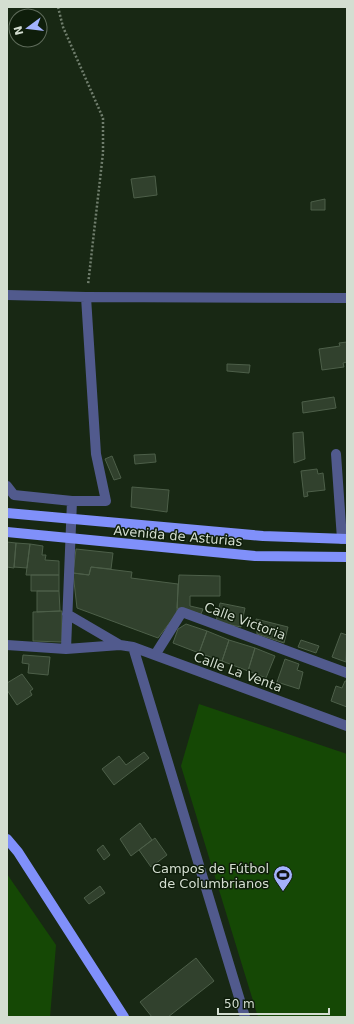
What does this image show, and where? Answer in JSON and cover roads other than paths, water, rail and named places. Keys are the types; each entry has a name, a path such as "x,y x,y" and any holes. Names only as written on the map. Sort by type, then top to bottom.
{"main road":[{"name":"Avenida de Asturias","path":"7,513 67,520 263,536 345,539"},
{"name":"Avenida de Asturias","path":"7,532 255,556 347,557"},
{"path":"7,839 18,852 124,1017"}],"street":[{"path":"7,296 347,298"},
{"path":"7,486 14,495 72,501 106,501 96,454 86,297"},
{"path":"336,454 345,539"},
{"path":"66,649 70,539 67,520 72,501"},
{"name":"Calle Victoria","path":"155,655 182,612 347,673"},
{"name":"Calle La Venta","path":"67,614 120,645"},
{"name":"Calle La Venta","path":"7,645 66,649 120,645 133,647 347,726"},
{"path":"133,647 245,1017"}],"place":[{"name":"Campos de Fútbol de Columbrianos","path":"283,892"}]}
